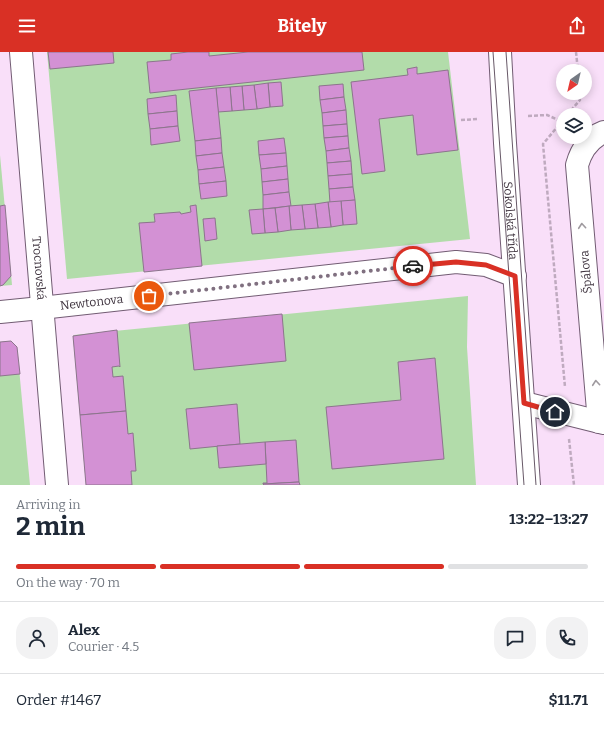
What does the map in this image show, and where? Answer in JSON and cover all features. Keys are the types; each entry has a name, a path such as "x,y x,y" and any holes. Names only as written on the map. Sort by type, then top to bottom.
{"street":[{"name":"Trocnovská","path":"21,52 57,485"},
{"name":"Sokolská třída","path":"500,52 530,485"},
{"name":"Špálova","path":"601,423 577,165 579,157 588,144 604,132"},
{"name":"Newtonova","path":"0,312 456,262 486,265 515,276"},
{"path":"524,403 601,423"}],"path":[{"path":"576,52 577,64"},
{"path":"573,108 580,100"},
{"path":"556,128 543,144 574,485"}],"green space":[{"path":"47,52 448,52 470,239 67,279"},
{"path":"0,155 12,285 0,286"},
{"path":"468,296 467,347 476,485 86,485 74,335"},
{"path":"11,341 17,347 30,485 0,485 0,342"}],"building":[{"path":"48,52 113,52 114,63 50,69"},
{"path":"209,52 209,56 248,52 362,52 364,70 150,93 147,62 171,60 171,54"},
{"path":"417,67 417,74 448,70 458,150 417,155 413,115 379,119 385,171 362,174 351,82 408,75 407,69"},
{"path":"281,82 283,106 270,107 268,83"},
{"path":"268,83 270,107 257,109 254,85"},
{"path":"343,84 344,97 320,100 319,86"},
{"path":"254,85 257,109 244,110 242,86"},
{"path":"242,86 244,110 232,111 230,87"},
{"path":"230,87 232,111 218,112 216,88"},
{"path":"216,88 221,138 195,141 189,91"},
{"path":"176,95 177,111 148,114 147,99"},
{"path":"344,97 346,110 322,113 320,100"},
{"path":"346,110 347,124 323,126 322,113"},
{"path":"177,111 178,126 150,129 148,114"},
{"path":"347,124 348,136 324,138 323,126"},
{"path":"178,126 180,141 151,145 150,129"},
{"path":"348,136 349,148 326,151 324,138"},
{"path":"221,138 222,153 196,156 195,141"},
{"path":"284,138 286,153 259,155 258,141"},
{"path":"349,148 351,161 327,163 326,151"},
{"path":"222,153 224,167 198,170 196,156"},
{"path":"286,153 287,166 261,169 259,155"},
{"path":"351,161 352,174 328,176 327,163"},
{"path":"287,166 288,179 262,182 261,169"},
{"path":"224,167 226,181 199,184 198,170"},
{"path":"352,174 353,187 329,189 328,176"},
{"path":"288,179 289,192 263,195 262,182"},
{"path":"226,181 227,196 201,199 199,184"},
{"path":"353,187 355,200 330,203 329,189"},
{"path":"289,192 291,206 263,209 263,195"},
{"path":"355,200 357,224 343,225 341,201"},
{"path":"341,201 343,225 331,227 328,202"},
{"path":"328,202 331,227 318,228 315,204"},
{"path":"315,204 318,228 305,229 302,205"},
{"path":"5,205 11,276 3,285 0,286 0,206"},
{"path":"196,205 202,266 144,272 139,223 155,222 154,214 180,212 181,214 191,212 190,206"},
{"path":"302,205 305,229 291,230 289,206"},
{"path":"289,206 291,230 278,232 275,208"},
{"path":"275,208 278,232 265,233 263,209"},
{"path":"263,209 265,233 252,234 249,210"},
{"path":"215,218 217,239 205,241 203,219"},
{"path":"282,314 286,361 194,370 189,323"},
{"path":"117,330 120,367 112,367 113,377 123,376 126,411 80,415 73,336"},
{"path":"11,341 17,347 20,374 0,376 0,342"},
{"path":"435,358 444,459 332,469 326,407 401,400 398,362"},
{"path":"237,404 240,444 190,449 186,409"},
{"path":"126,411 128,434 133,433 136,471 131,471 132,485 86,485 80,415"},
{"path":"296,440 299,482 263,484 267,483 265,442"},
{"path":"265,442 266,464 219,468 217,446"},
{"path":"299,482 300,485 263,484"}],"tram line":[{"path":"493,52 524,485"},
{"path":"506,52 536,485"}],"way so far":[{"path":"149,296 413,266"}],"route":[{"path":"413,266 456,262 486,265 515,276 524,403 555,412"}]}
